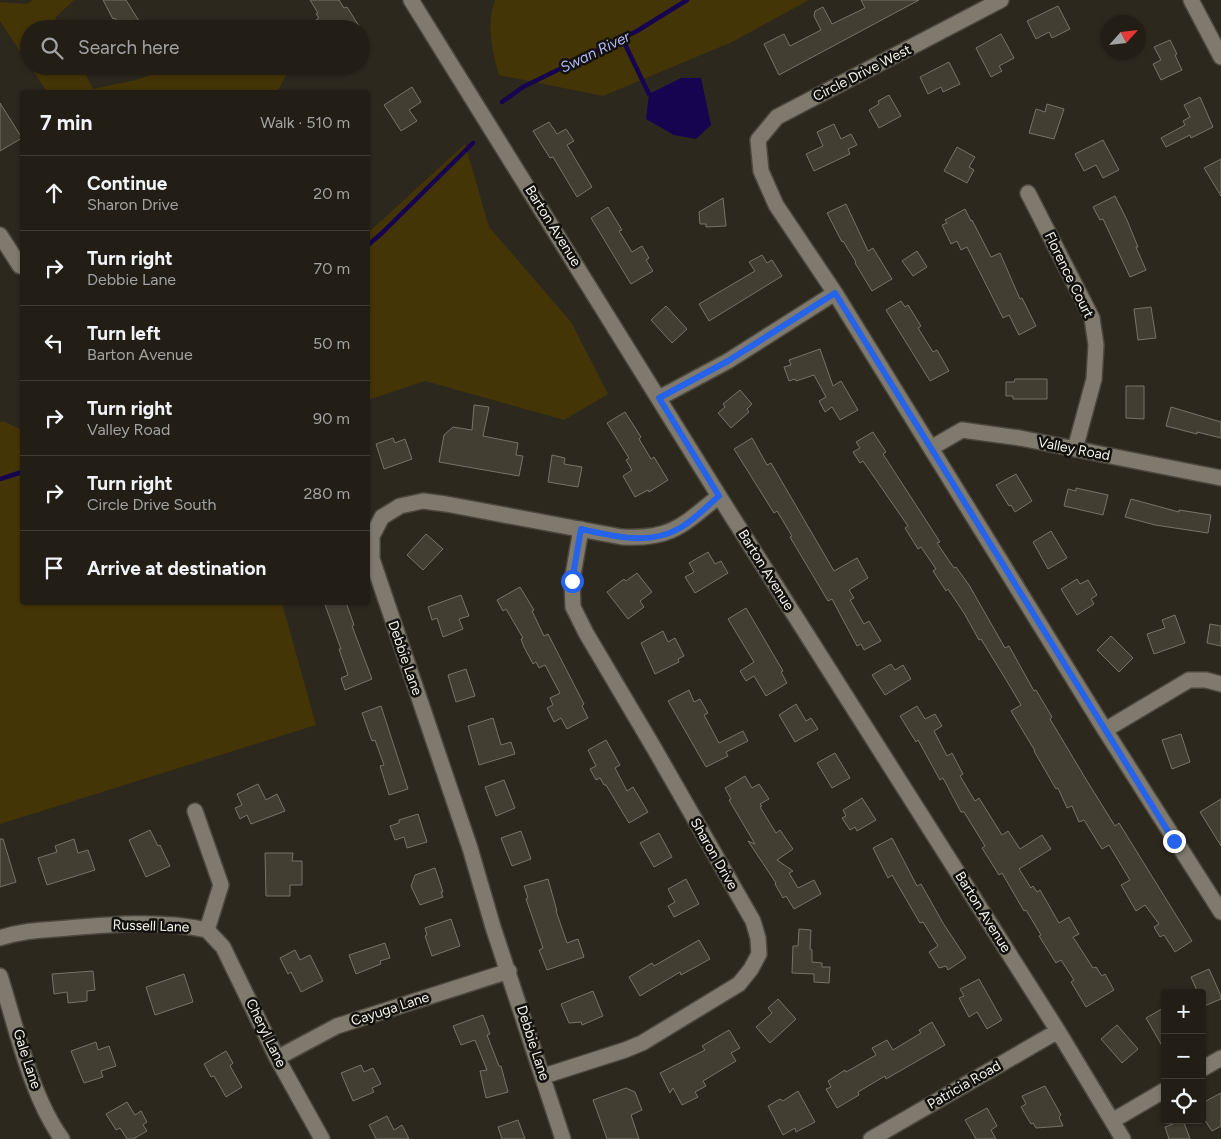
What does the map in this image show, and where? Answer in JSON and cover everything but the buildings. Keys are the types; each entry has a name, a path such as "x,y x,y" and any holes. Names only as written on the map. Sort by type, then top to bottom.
{"street":[{"name":"Barton Avenue","path":"411,0 719,496 1058,1031 1123,1139"},
{"name":"Circle Drive West","path":"1001,0 777,117 758,140 761,171 776,205 835,293 1105,730 1221,912"},
{"path":"1191,0 1221,56"},
{"name":"Florence Court","path":"1028,192 1092,318 1096,345 1094,379 1075,450"},
{"path":"0,235 20,266"},
{"path":"659,398 728,361 835,293"},
{"name":"Valley Road","path":"931,448 962,430 1020,438 1221,478"},
{"name":"Debbie Lane","path":"564,1139 470,848 372,559 372,536 382,517 400,506 424,501 622,538 642,539 663,535 679,528 719,496"},
{"name":"Sharon Drive","path":"544,1076 642,1043 739,984 751,969 759,954 758,938 753,921 586,633 573,607 572,581 581,529"},
{"path":"1105,730 1189,680 1206,680 1221,684"},
{"name":"Russell Lane","path":"0,938 19,932 108,924 182,925 207,930 221,885 195,811"},
{"name":"Cheryl Lane","path":"207,930 223,948 277,1058 322,1139"},
{"name":"Cayuga Lane","path":"277,1058 337,1026 509,971"},
{"name":"Gale Lane","path":"0,976 44,1111 62,1139"},
{"name":"Patricia Road","path":"871,1139 1058,1031"},
{"path":"1206,1067 1221,1058"},
{"path":"1112,1121 1161,1092"}],"shaded area":[{"path":"33,0 74,0 55,18 56,20 20,20 20,51 0,21 0,2 27,4"},
{"path":"495,0 809,0 732,42 603,96 499,75 492,47 490,28"},
{"path":"36,75 86,75 93,89 136,80 150,75 286,75 278,90 46,90"},
{"path":"681,78 701,78 711,125 696,139 674,135 646,119 649,94"},
{"path":"465,144 489,227 571,322 608,394 564,420 425,381 370,399 370,231"},
{"path":"3,421 20,429 20,605 283,605 316,725 0,824 0,423"}],"waterway":[{"name":"Swan River","path":"502,102 523,87 637,31 687,0"},
{"path":"622,38 649,94 654,96"},
{"name":"Swan River","path":"370,243 473,143"},
{"name":"Swan River","path":"0,479 20,473"}],"route":[{"path":"572,581 581,529 622,538 642,539 663,535 679,528 719,496 659,398 728,361 835,293 1174,841"}]}
